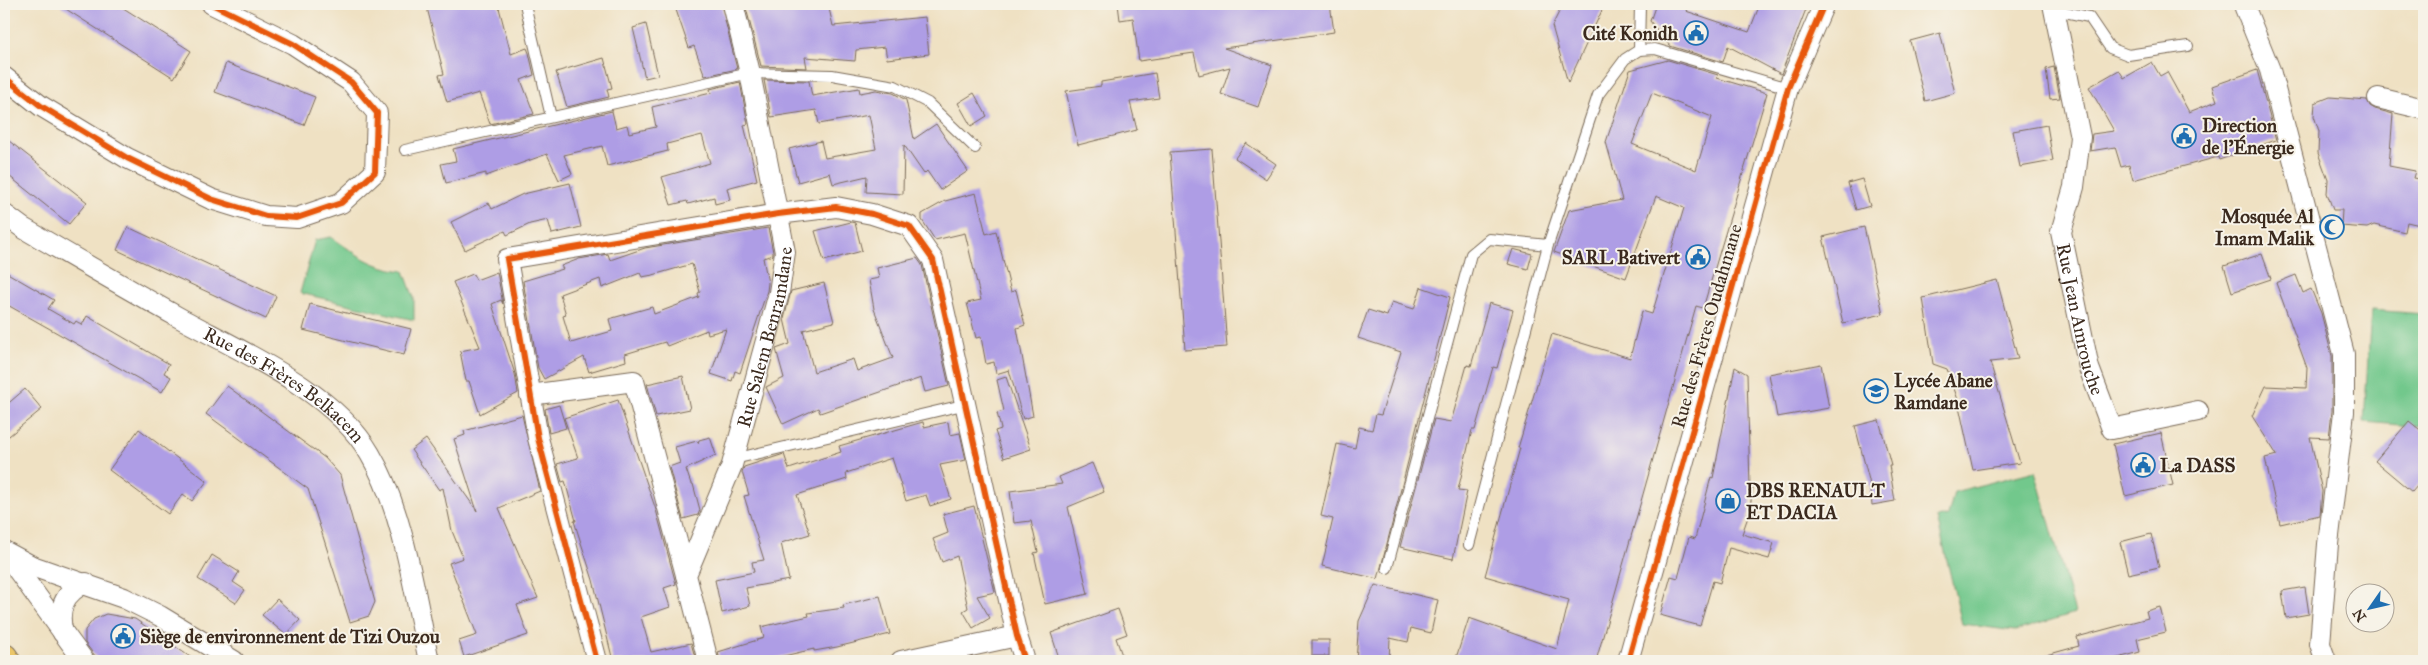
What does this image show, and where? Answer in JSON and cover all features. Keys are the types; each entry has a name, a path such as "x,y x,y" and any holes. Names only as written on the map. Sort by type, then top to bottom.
{"street":[{"path":"4,78 41,106 127,158 211,199 266,216 297,218 341,203 375,172 376,113 351,82 293,44 212,4"},
{"name":"Rue Salem Benramdane","path":"686,575 734,459 779,293 785,252 750,73 734,4"},
{"name":"Rue des Frères Oudahmane","path":"1628,661 1788,88 1824,4"},
{"path":"2247,4 2245,8 2270,70 2344,354 2344,412 2328,544 2320,644 2326,661"},
{"name":"Rue Jean Amrouche","path":"2054,7 2080,137 2074,187 2062,232 2089,368 2100,402 2112,429 2198,411"},
{"path":"2378,98 2424,109"},
{"path":"597,661 538,438 507,259 778,214 836,208 872,214 909,226 933,260 967,404 1017,636 1025,661"},
{"name":"Rue des Frères Belkacem","path":"4,214 23,228 240,350 338,413 370,453 389,496 402,539 429,661"},
{"path":"530,395 634,381 708,661"},
{"path":"4,551 32,566 86,583 124,598 160,616 234,661"},
{"path":"4,551 84,661"},
{"path":"63,634 60,620 61,607 67,595 77,586 86,583"},
{"path":"901,661 1017,636"}],"lane":[{"path":"525,4 551,117"},
{"path":"1639,50 1640,4"},
{"path":"2054,7 2089,17 2110,48 2128,55 2188,46"},
{"path":"1468,545 1548,245 1598,95 1625,59 1639,50 1655,49 1788,88"},
{"path":"405,150 750,73 832,75 895,86 928,103 975,148"},
{"path":"1388,568 1471,254 1488,240 1548,245"},
{"path":"734,459 967,404"}],"green space":[{"path":"331,237 357,255 382,267 404,271 414,298 414,320 300,293 315,240"},
{"path":"2371,310 2424,314 2424,427 2364,422"},
{"path":"2035,471 2075,613 2015,631 1962,624 1937,518 1948,516 1954,492"}],"building":[{"path":"58,4 117,4 191,51 174,78"},
{"path":"426,4 498,4 511,54 527,48 529,53 534,75 521,80 534,114 490,124 479,93 447,102 439,75 444,74"},
{"path":"674,4 721,4 737,69 705,76 694,46 689,48"},
{"path":"745,4 828,4 833,26 925,17 929,54 887,59 885,47 856,50 855,61 805,57 807,68 761,66"},
{"path":"1118,4 1241,4 1241,7 1264,4 1330,4 1334,32 1224,48 1272,65 1258,107 1221,94 1230,67 1199,75 1194,53 1139,61 1133,18 1120,20"},
{"path":"1563,4 1605,4 1568,83 1552,26"},
{"path":"1656,4 1689,4 1686,11 1749,32 1760,4 1808,4 1781,74 1728,46 1723,62 1670,46 1650,21"},
{"path":"646,24 658,75 645,78 633,28"},
{"path":"1940,33 1955,93 1925,101 1910,41"},
{"path":"604,58 612,88 607,89 609,97 567,107 556,72"},
{"path":"1668,60 1718,75 1717,78 1767,93 1703,308 1696,306 1596,661 1455,661 1469,618 1557,649 1569,600 1485,576 1520,448 1518,448 1552,334 1630,358 1642,311 1652,314 1684,208 1656,196 1626,278 1554,252 1569,210 1622,200 1606,142 1630,70","holes":["1652,93 1712,117 1696,170 1632,144"]},
{"path":"2152,62 2160,76 2167,72 2189,112 2217,101 2212,86 2257,70 2276,140 2219,160 2218,157 2133,180 2129,165 2121,167 2115,147 2090,151 2092,134 2114,131 2089,87 2119,70 2124,78"},
{"path":"226,63 315,97 304,125 215,92"},
{"path":"2054,67 2060,98 2050,99 2046,69"},
{"path":"1155,73 1159,98 1130,102 1137,130 1078,145 1066,91 1101,86 1101,82"},
{"path":"764,80 809,81 812,96 859,88 860,93 876,90 893,93 906,100 914,139 936,124 968,171 940,190 927,171 924,174 904,145 903,194 866,192 867,176 833,184 830,173 798,182 789,149 821,141 825,158 876,149 869,115 819,124 816,110 771,117"},
{"path":"740,82 748,124 744,125 757,180 727,188 730,200 715,204 714,197 688,204 687,201 671,205 662,177 710,163 702,135 667,144 668,151 607,166 602,146 564,155 572,174 559,180 547,154 486,176 486,173 446,183 441,164 456,161 453,149 612,111 616,128 627,125 629,133 656,127 652,107 711,93 710,89"},
{"path":"974,93 987,116 971,126 958,103"},
{"path":"2330,97 2367,100 2370,106 2375,109 2393,114 2389,166 2415,171 2413,178 2424,180 2424,226 2407,222 2405,232 2374,225 2367,228 2341,226 2342,210 2333,210 2327,193 2328,180 2318,153 2319,131 2314,116 2315,103"},
{"path":"2047,125 2053,161 2020,167 2013,131"},
{"path":"4,137 87,202 69,224 4,172"},
{"path":"1246,143 1276,164 1266,179 1235,158"},
{"path":"1212,149 1227,347 1185,350 1170,152"},
{"path":"1862,179 1870,206 1856,210 1848,183"},
{"path":"570,183 581,227 552,234 548,220 530,224 507,235 505,231 465,250 451,222 489,203 492,209 523,194"},
{"path":"976,193 986,234 996,231 1011,292 1016,290 1025,325 1017,328 1033,416 1023,419 1009,370 996,374 994,362 986,364 981,337 976,338 967,303 981,300 965,233 935,240 922,220 922,214 945,201"},
{"path":"851,222 855,223 862,251 824,261 815,231"},
{"path":"128,227 276,296 266,319 117,250"},
{"path":"1864,227 1883,314 1843,323 1823,237"},
{"path":"768,228 773,255 763,258 768,283 767,291 740,373 735,371 732,381 711,374 726,329 708,334 707,330 667,346 665,342 625,354 626,361 589,372 584,357 544,379 538,368 523,281 563,269 561,266 579,259 608,254 610,260 645,248","holes":["692,264 700,292 698,293 699,297 654,314 652,307 609,319 612,331 571,343 563,316 566,315 560,294 600,279 602,288 640,273 642,277"]},
{"path":"1513,249 1532,254 1528,269 1508,264"},
{"path":"2262,254 2271,279 2232,292 2224,266"},
{"path":"917,258 922,265 949,386 925,392 921,378 820,413 818,408 783,424 766,387 784,378 776,349 790,344 784,319 791,291 824,283 834,322 803,330 814,372 853,359 857,371 893,358 874,309 869,280 879,278 877,268"},
{"path":"4,271 54,300 48,309 74,324 76,321 82,325 87,316 169,364 164,373 171,377 162,392 4,303"},
{"path":"497,272 503,304 501,300 492,304 515,374 518,393 480,414 469,381 466,381 460,351 480,347 453,282 473,274 476,280"},
{"path":"2296,275 2303,293 2311,289 2321,313 2332,356 2332,411 2329,438 2310,437 2322,491 2320,515 2280,524 2265,458 2277,455 2252,416 2266,386 2306,388 2307,368 2276,283"},
{"path":"1997,280 2018,359 1990,362 2020,463 1973,470 1957,397 1947,369 1933,364 1923,298"},
{"path":"1421,287 1450,297 1378,579 1322,566 1333,519 1321,516 1337,444 1355,448 1359,427 1372,430 1376,414 1381,415 1401,352 1358,338 1368,310 1387,316 1392,302 1414,309"},
{"path":"1489,303 1513,310 1497,368 1493,367 1475,430 1472,430 1458,490 1467,491 1453,559 1400,547 1434,419 1451,422 1467,365 1471,366"},
{"path":"310,304 411,329 404,355 303,330"},
{"path":"1821,364 1829,408 1777,417 1769,374"},
{"path":"1735,367 1747,374 1750,487 1753,487 1749,514 1742,534 1774,543 1769,559 1729,548 1720,583 1713,581 1700,626 1660,615 1671,576 1678,578 1689,537 1695,539 1711,477 1713,478"},
{"path":"683,376 690,409 656,416 647,384"},
{"path":"1006,377 1031,449 1004,458 995,431 1001,429 997,413 1004,411 997,380"},
{"path":"227,386 325,458 340,475 375,602 369,616 350,622 308,489 206,414"},
{"path":"25,389 42,409 4,440 4,407"},
{"path":"618,400 656,510 676,584 664,588 670,607 641,617 651,652 691,643 696,661 613,661 593,580 574,521 576,521 565,481 562,482 557,464 578,458 564,418"},
{"path":"559,405 566,428 549,433 545,409"},
{"path":"522,415 540,491 499,508 538,598 517,605 528,635 464,657 459,641 477,635 449,563 463,558 452,531 443,488 439,490 411,450 426,439 477,511 454,439 465,435 464,431"},
{"path":"1879,420 1891,465 1889,465 1895,501 1872,505 1869,480 1855,426"},
{"path":"2409,421 2424,433 2424,478 2412,492 2375,461"},
{"path":"923,422 924,427 948,422 950,435 960,433 966,460 940,465 951,499 930,506 926,495 906,501 892,458 846,473 847,479 797,495 810,534 781,543 789,580 746,588 750,606 722,613 715,580 754,572 752,562 764,560 744,496 749,495 742,472 744,467 784,454 789,469 841,452 839,446"},
{"path":"139,429 207,481 192,501 183,494 168,514 109,470"},
{"name":"La DASS","path":"2161,433 2173,485 2125,496 2113,444"},
{"path":"710,437 716,455 686,469 691,484 693,484 700,510 698,515 683,519 669,467 680,463 675,447 697,441 698,443 699,440"},
{"path":"1092,463 1104,492 1068,507 1088,594 1045,604 1034,553 1038,552 1031,521 1014,523 1010,491 1062,484 1059,477"},
{"path":"974,506 995,592 977,596 990,618 973,628 963,611 968,608 957,556 942,562 933,539 948,533 943,514"},
{"path":"2151,534 2159,567 2128,574 2120,542"},
{"path":"212,555 239,572 233,582 245,590 236,603 198,579"},
{"path":"1375,585 1438,600 1431,633 1411,628 1408,642 1390,638 1389,661 1356,661 1359,621"},
{"path":"2305,587 2309,614 2286,618 2282,591"},
{"path":"880,596 890,634 837,647 814,651 814,649 762,661 720,661 718,652 764,638 761,627 809,616 808,613 844,608 843,605"},
{"path":"277,599 300,620 286,635 262,615"},
{"path":"2160,607 2166,632 2137,639 2140,652 2107,661 2039,661 2039,657 2079,646 2077,637 2148,618 2146,611"},
{"path":"1118,609 1127,634 1116,638 1124,661 1060,661 1051,633"},
{"name":"Siège de environnement de Tizi Ouzou","path":"106,614 135,619 196,661 99,661 85,643 85,630 94,619"},
{"path":"1312,640 1329,640 1329,656 1312,656"}],"cycle path":[{"path":"4,77 41,106 127,158 211,199 266,216 297,218 341,203 375,172 377,113 351,82 293,44 212,4"},
{"path":"1628,661 1788,88 1824,4"},
{"path":"597,661 538,438 507,259 778,214 836,207 872,214 909,226 933,260 1017,636 1025,661"}],"place":[{"name":"Cité Konidh","path":"1696,33"},
{"name":"Direction de l'Énergie","path":"2184,136"},
{"name":"Mosquée Al Imam Malik","path":"2332,227"},
{"name":"SARL Bativert","path":"1698,257"},
{"name":"Lycée Abane Ramdane","path":"1876,391"},
{"name":"La DASS","path":"2143,465"},
{"name":"DBS RENAULT ET DACIA","path":"1728,501"},
{"name":"Siège de environnement de Tizi Ouzou","path":"123,636"}]}
